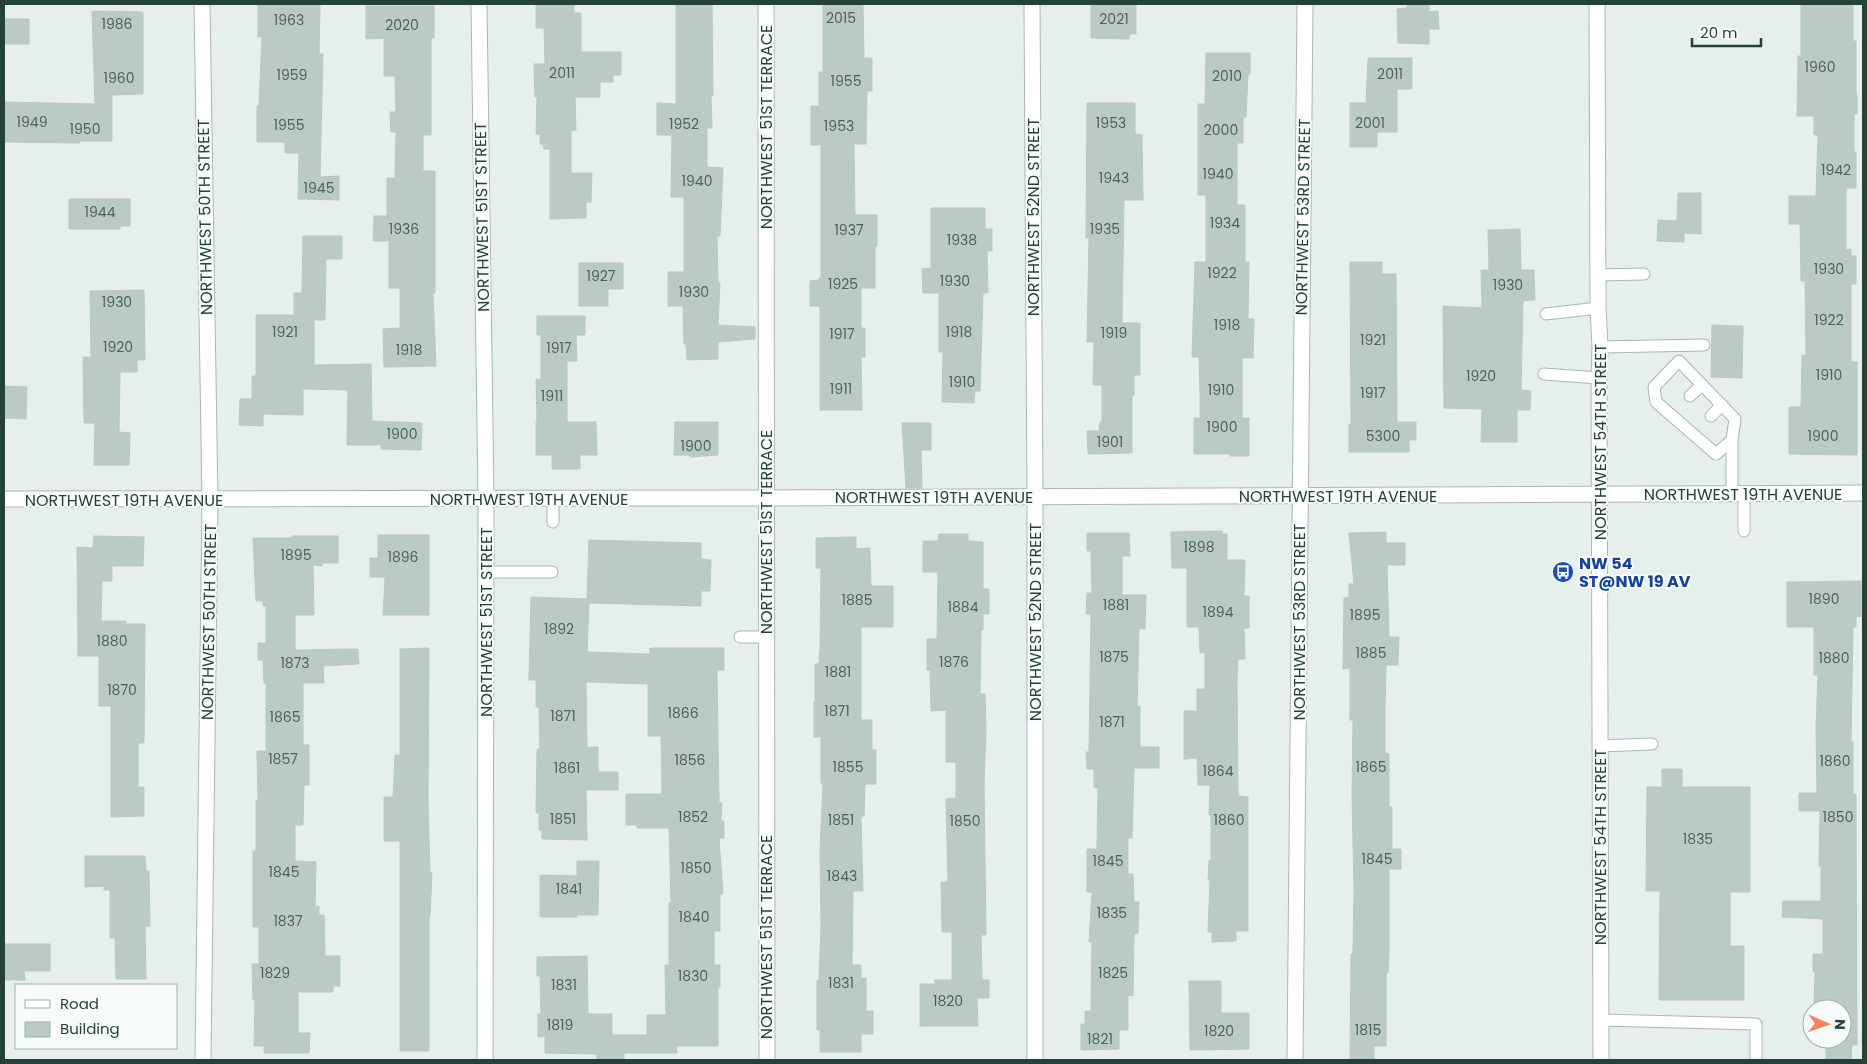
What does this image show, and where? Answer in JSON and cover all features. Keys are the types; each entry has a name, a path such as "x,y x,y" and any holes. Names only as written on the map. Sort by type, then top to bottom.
{"street":[{"name":"NORTHWEST 50TH STREET","path":"202,4 210,500 203,1060"},
{"name":"NORTHWEST 51ST STREET","path":"480,4 486,498 485,1060"},
{"name":"NORTHWEST 51ST TERRACE","path":"766,4 767,1060"},
{"name":"NORTHWEST 52ND STREET","path":"1032,4 1035,497 1035,1060"},
{"name":"NORTHWEST 53RD STREET","path":"1295,1060 1305,4"},
{"name":"NORTHWEST 54TH STREET","path":"1597,4 1598,308 1600,347 1601,1060"},
{"name":"NORTHWEST 19TH AVENUE","path":"4,499 210,500 1863,493"}],"lane":[{"path":"1598,275 1644,274"},
{"path":"1546,314 1598,308"},
{"path":"1600,347 1704,345"},
{"path":"1669,347 1679,361 1735,419 1732,440 1744,530"},
{"path":"1679,361 1654,387 1656,402 1674,412 1716,454 1732,440"},
{"path":"1544,374 1599,378"},
{"path":"1690,396 1702,385"},
{"path":"1711,416 1722,405"},
{"path":"553,498 553,522"},
{"path":"486,572 552,572"},
{"path":"740,637 766,637"},
{"path":"1600,746 1652,744"},
{"path":"1601,1020 1756,1024 1756,1060"}],"building":[{"path":"258,4 320,4 319,54 323,54 320,177 339,176 339,200 298,199 299,153 285,153 285,142 257,142 257,106 259,106 262,37 258,37"},
{"path":"536,4 574,4 574,13 581,13 581,52 621,52 621,75 613,75 613,82 600,82 600,97 575,97 576,130 571,130 571,173 592,173 591,202 586,202 586,218 550,219 550,149 544,149 543,144 540,144 540,134 536,134 537,97 535,97 534,64 545,64 544,28 536,28"},
{"path":"676,4 712,4 713,96 711,96 712,128 707,128 707,167 723,168 720,236 717,236 718,282 720,283 718,325 755,327 755,339 718,342 718,359 687,360 686,344 684,344 683,306 668,306 668,272 684,272 684,197 671,197 672,135 657,135 657,103 676,104"},
{"path":"823,4 863,4 864,58 872,58 872,91 867,91 866,144 854,144 855,215 877,215 875,288 861,288 861,328 865,328 865,357 861,357 862,410 820,410 820,308 819,306 810,306 810,281 821,278 821,145 811,145 811,106 819,106 819,72 823,72"},
{"path":"1091,4 1136,5 1136,34 1129,34 1129,39 1091,38"},
{"path":"1407,4 1429,4 1429,12 1438,11 1439,29 1429,29 1429,44 1398,43 1397,9 1407,8"},
{"path":"1801,4 1853,4 1853,41 1856,41 1857,93 1857,114 1854,114 1856,188 1846,188 1846,250 1851,249 1851,256 1856,256 1856,284 1851,284 1851,362 1857,362 1857,455 1789,454 1789,407 1801,407 1802,355 1806,355 1805,281 1801,281 1800,224 1789,224 1789,196 1816,196 1818,135 1814,135 1814,116 1797,116 1798,56 1801,56"},
{"path":"366,6 434,6 434,38 431,38 431,135 423,135 423,171 435,171 435,293 433,293 436,366 384,367 383,329 400,328 400,288 389,288 389,241 373,241 374,216 387,216 387,178 395,178 396,132 391,132 390,112 396,112 395,76 384,76 384,38 366,39"},
{"path":"92,11 143,12 143,94 112,95 112,141 80,141 80,143 4,142 4,102 95,104"},
{"path":"4,19 29,19 29,44 4,44"},
{"path":"1206,53 1250,53 1246,117 1243,117 1243,143 1237,143 1237,205 1245,205 1245,262 1249,262 1248,319 1254,319 1253,358 1242,358 1242,418 1249,418 1249,456 1194,454 1194,418 1200,418 1199,357 1192,357 1195,262 1206,262 1206,195 1198,195 1198,104 1205,104"},
{"path":"1368,58 1412,58 1412,89 1397,89 1397,132 1377,132 1377,147 1350,147 1350,103 1366,103"},
{"path":"1087,103 1135,103 1135,134 1142,135 1143,200 1124,200 1122,323 1140,323 1140,375 1134,375 1134,395 1132,395 1132,453 1088,454 1087,431 1099,431 1100,422 1102,422 1102,385 1093,385 1094,342 1087,342 1089,238 1086,238"},
{"path":"1678,193 1701,193 1701,234 1684,233 1684,242 1657,241 1658,220 1677,221"},
{"path":"69,199 130,199 130,226 120,226 120,229 69,229"},
{"path":"931,208 985,208 985,229 992,229 992,251 987,251 988,293 983,293 980,391 975,391 974,403 942,402 943,352 939,352 939,293 923,293 922,269 931,268"},
{"path":"1520,229 1521,270 1534,270 1535,300 1523,301 1521,390 1531,391 1530,410 1517,410 1517,442 1481,442 1482,409 1444,408 1443,306 1482,308 1481,270 1489,270 1488,230"},
{"path":"303,236 342,236 342,259 326,259 325,320 314,320 314,365 371,364 372,421 422,423 421,450 381,449 381,445 347,445 348,390 303,389 303,415 263,414 263,426 239,425 240,399 252,399 252,376 256,376 256,315 294,315 294,293 302,293"},
{"path":"1350,262 1382,262 1382,274 1396,274 1397,422 1416,422 1416,440 1409,440 1409,452 1349,452 1349,424 1351,424"},
{"path":"579,263 623,263 623,289 608,289 608,306 579,306"},
{"path":"144,290 145,360 137,360 137,372 120,372 119,432 130,433 129,465 94,465 95,423 84,423 83,357 91,357 90,291"},
{"path":"537,316 585,316 585,335 576,335 577,361 567,361 567,422 596,422 597,455 580,455 580,469 552,469 552,455 536,455 536,379 541,379 541,335 537,335"},
{"path":"1712,325 1743,326 1742,378 1711,377"},
{"path":"4,386 27,387 26,419 4,418"},
{"path":"675,422 718,422 718,455 690,457 690,455 674,455"},
{"path":"902,423 931,423 931,450 921,450 922,488 906,488"},
{"path":"1222,531 1222,534 1227,534 1227,560 1245,560 1244,596 1249,596 1249,628 1244,628 1245,659 1238,659 1237,680 1238,796 1248,797 1248,931 1236,931 1236,941 1212,942 1212,932 1208,932 1210,880 1208,880 1209,860 1211,860 1210,785 1198,785 1197,758 1184,759 1184,711 1197,711 1197,689 1205,689 1205,653 1200,653 1199,627 1187,627 1187,568 1172,568 1171,532"},
{"path":"1386,532 1386,543 1405,543 1405,565 1387,565 1389,637 1399,637 1398,665 1386,665 1385,709 1385,753 1389,754 1389,807 1392,807 1392,849 1401,849 1401,869 1389,869 1386,1046 1374,1046 1374,1060 1350,1060 1354,889 1353,720 1350,720 1350,668 1343,669 1344,598 1349,598 1349,584 1354,584 1349,533"},
{"path":"1087,533 1129,533 1130,556 1122,556 1122,595 1146,595 1145,629 1139,629 1137,706 1140,706 1140,747 1159,747 1159,768 1134,768 1132,838 1128,838 1128,874 1133,874 1134,902 1139,902 1138,933 1134,934 1133,996 1128,995 1128,1030 1119,1030 1119,1049 1081,1050 1081,1024 1085,1024 1085,1011 1091,1011 1092,942 1089,942 1092,892 1087,892 1087,849 1097,849 1098,788 1094,787 1094,769 1087,769 1086,752 1089,752 1091,614 1086,614 1087,593 1092,593 1091,551 1087,551"},
{"path":"939,534 968,534 968,541 983,542 983,589 989,589 989,614 983,614 983,630 981,630 980,694 985,694 986,731 984,783 986,935 981,935 982,980 989,980 989,998 977,998 978,1026 920,1026 920,984 935,984 935,980 952,980 952,932 942,932 941,882 948,882 946,799 956,798 956,762 946,762 946,710 931,711 930,670 927,670 927,639 937,639 938,572 923,572 923,541 938,541"},
{"path":"378,535 429,535 429,615 383,615 385,577 370,577 370,558 378,558"},
{"path":"94,536 144,537 143,566 112,566 112,581 102,581 101,621 126,621 126,624 145,624 144,743 138,743 138,787 144,787 144,816 111,817 111,706 99,706 99,656 78,656 77,547 93,548"},
{"path":"292,536 338,536 338,563 322,563 322,566 313,565 314,615 295,615 295,650 358,649 359,664 323,666 324,683 303,683 303,745 309,745 309,785 304,785 303,825 295,825 295,861 316,862 315,906 319,906 319,915 324,915 325,956 340,956 340,986 333,986 333,992 298,992 298,1033 310,1033 309,1053 264,1053 264,1046 254,1046 255,1000 253,1000 252,964 259,964 259,927 253,927 253,851 256,851 257,751 266,751 266,683 264,683 263,660 258,660 258,643 266,643 266,606 263,606 263,601 256,601 253,538 292,538"},
{"path":"856,537 856,549 870,548 871,586 893,586 893,627 861,627 861,720 872,720 872,750 876,750 876,784 865,784 864,816 861,816 863,891 853,891 852,965 861,965 861,978 866,978 866,1011 873,1011 873,1034 861,1034 861,1052 820,1052 820,1030 817,1030 817,980 819,980 821,925 820,851 823,783 821,783 821,737 814,737 815,664 819,664 820,649 821,568 816,568 816,538"},
{"path":"589,540 701,543 701,559 711,560 710,591 701,591 701,606 589,603 587,652 650,654 650,648 724,648 724,670 717,670 719,803 722,803 721,821 724,821 724,838 719,838 723,894 720,894 720,931 714,931 714,965 720,965 718,1046 676,1046 677,1053 624,1053 624,1060 597,1060 597,1054 545,1053 545,1036 538,1037 538,1014 541,1014 540,976 537,976 537,957 587,956 588,1014 612,1014 612,1035 647,1035 647,1015 666,1015 665,965 669,965 669,903 671,903 669,828 637,828 637,825 626,825 626,794 662,794 661,736 648,736 648,684 586,682 587,747 598,747 598,772 618,772 618,790 586,790 587,840 542,839 542,830 539,830 539,813 536,813 537,749 540,749 539,707 536,707 536,680 529,680 531,597 587,599"},
{"path":"1861,581 1861,617 1856,616 1856,627 1853,627 1851,742 1853,742 1853,794 1856,794 1857,1045 1852,1045 1852,999 1814,999 1813,954 1823,954 1823,919 1782,917 1783,901 1821,901 1821,866 1819,866 1820,811 1799,811 1799,793 1817,793 1816,728 1818,675 1814,675 1814,627 1787,627 1787,582"},
{"path":"429,648 428,805 430,873 432,873 429,917 429,1051 400,1051 400,841 384,841 384,797 393,797 395,755 400,755 400,649"},
{"path":"1662,769 1682,769 1682,787 1750,787 1750,892 1730,892 1730,946 1744,946 1744,1000 1659,1000 1660,891 1646,891 1647,787 1662,787"},
{"path":"85,856 145,856 146,871 149,871 150,926 145,926 146,979 116,979 115,938 110,938 110,890 104,890 104,886 85,887"},
{"path":"577,861 599,861 598,915 540,917 540,875 577,876"},
{"path":"4,944 50,944 50,971 24,971 25,980 4,980"},
{"path":"1189,981 1221,981 1221,1013 1249,1013 1249,1049 1190,1050"},
{"path":"1826,1049 1852,1049 1851,1060 1826,1060"}],"place":[{"name":"NW 54 ST@NW 19 AV","path":"1563,572"}]}
